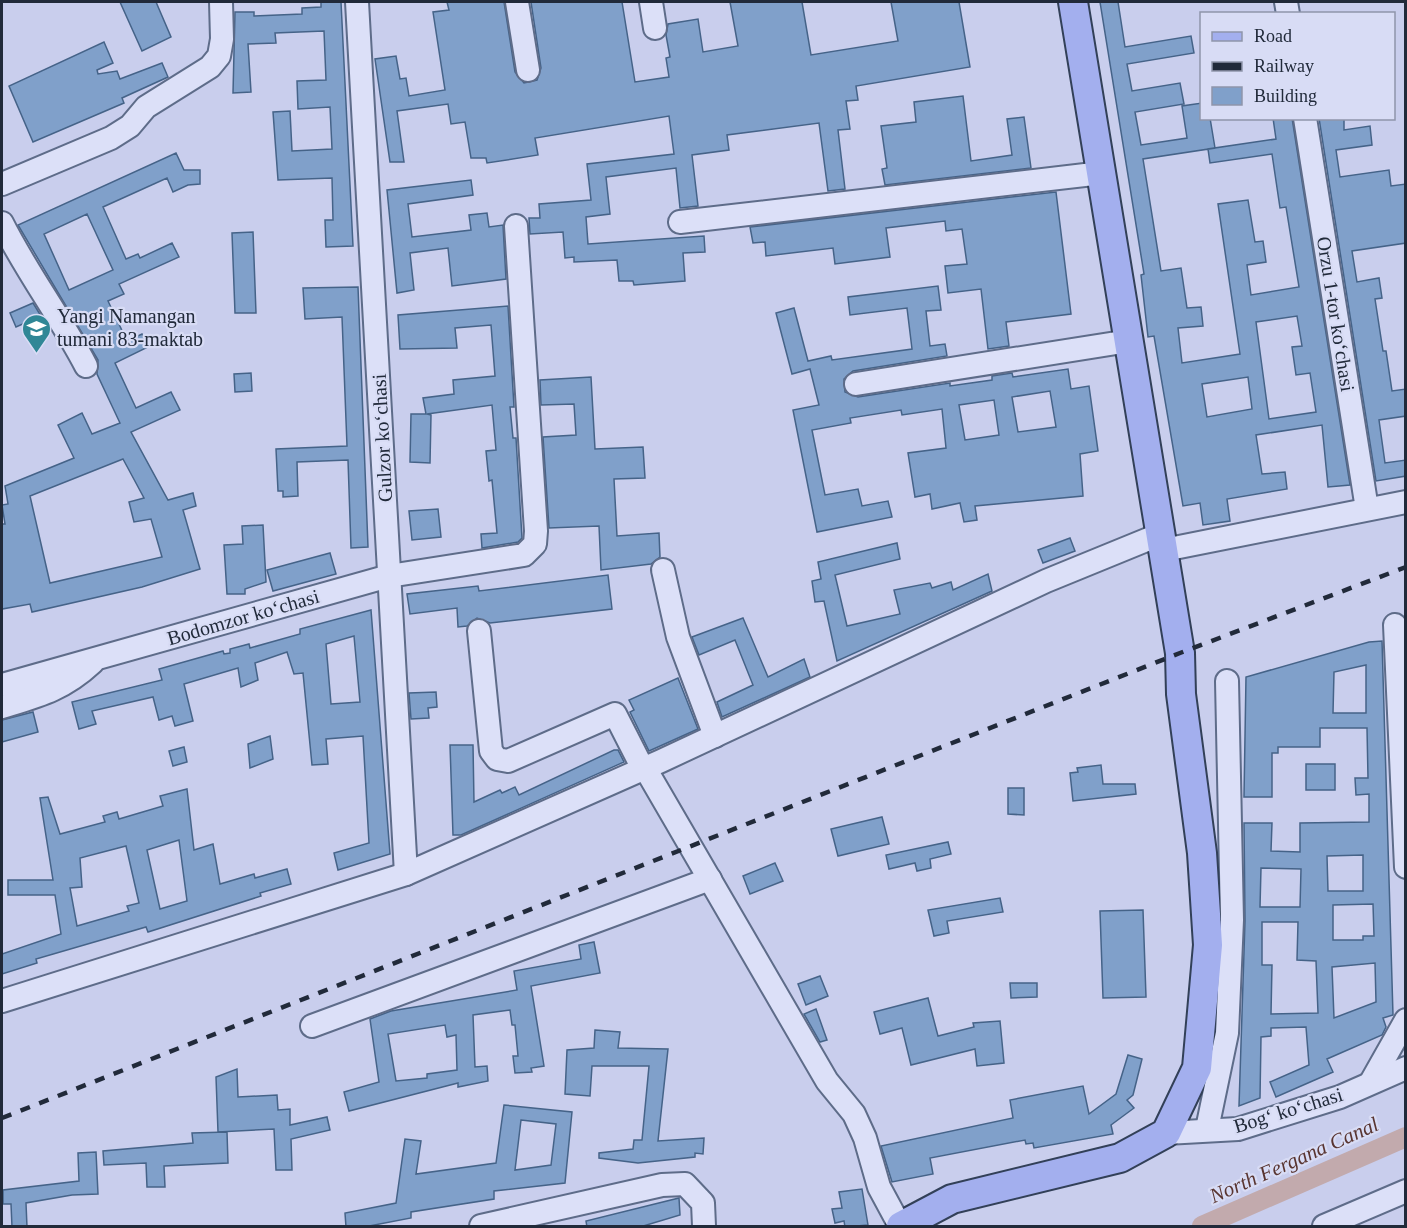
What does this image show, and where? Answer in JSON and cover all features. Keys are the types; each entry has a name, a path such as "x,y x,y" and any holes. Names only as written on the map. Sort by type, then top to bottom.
{"main road":[{"path":"900,1227 952,1199 1120,1158 1166,1133 1197,1068 1208,945 1202,853 1181,694 1180,653 1073,2"}],"street":[{"path":"2,184 111,138 130,126 146,107 210,67 219,56 222,39 221,2"},
{"name":"Gulzor koʻchasi","path":"357,2 406,874"},
{"path":"517,2 528,70"},
{"path":"651,2 655,28"},
{"name":"Orzu 1-tor koʻchasi","path":"1305,120 1367,509"},
{"path":"680,222 1102,173"},
{"path":"2,223 23,265 63,321 86,366"},
{"name":"Bodomzor koʻchasi","path":"2,685 389,576 524,555 535,544 534,484 516,226"},
{"path":"856,384 1129,341"},
{"path":"2,1001 406,874 644,769 1046,581 1162,542 1406,502"},
{"path":"663,570 678,637 715,736"},
{"path":"1395,625 1406,867"},
{"path":"479,631 491,751 497,759 508,761 615,714 644,769 827,1081 854,1114 865,1138 879,1187 900,1227"},
{"name":"Bodomzor koʻchasi","path":"2,707 53,692 74,680 97,658"},
{"path":"1207,1129 1227,1033 1232,920 1227,681"},
{"path":"312,1026 710,879"},
{"path":"1371,1082 1406,1020"},
{"name":"Bogʻ koʻchasi","path":"1166,1133 1238,1129 1340,1097 1406,1068"},
{"path":"481,1227 662,1185 685,1184 703,1203 704,1227"},
{"path":"1324,1227 1406,1191"}],"building":[{"path":"120,2 156,2 171,37 142,51"},
{"path":"321,2 341,2 353,246 326,247 325,220 333,220 332,178 278,180 273,112 290,111 292,151 332,149 330,107 298,109 297,81 326,80 324,31 275,33 276,43 248,44 251,92 233,93 235,12 254,12 254,16 302,14 302,8 321,7"},
{"path":"447,2 504,2 515,72 524,83 537,80 541,68 531,2 622,2 635,82 669,77 666,58 670,57 666,35 668,24 698,19 703,52 738,46 730,2 802,2 811,55 898,41 891,2 959,2 970,67 856,86 858,100 846,101 850,129 838,130 845,189 828,191 819,123 727,135 729,150 692,155 698,206 680,208 676,168 606,177 610,214 586,217 588,244 704,236 705,252 683,253 685,281 634,285 633,281 619,281 617,260 574,262 574,257 565,258 563,232 530,234 529,218 540,218 539,204 591,200 587,164 674,154 669,116 535,138 538,155 487,163 486,158 471,158 465,122 451,124 448,104 397,111 404,162 390,162 375,59 396,56 400,79 406,78 409,96 445,90 433,12 449,10"},
{"path":"1100,2 1118,2 1125,47 1191,36 1194,53 1127,64 1132,91 1180,83 1184,104 1135,112 1141,145 1187,138 1182,106 1200,103 1200,120 1210,120 1215,148 1276,139 1273,120 1292,120 1350,485 1328,487 1322,425 1256,435 1262,474 1285,472 1287,489 1227,499 1230,521 1203,525 1200,503 1183,506 1154,336 1148,337 1141,275 1144,274","holes":["1208,149 1210,163 1272,154 1280,208 1286,207 1299,287 1251,295 1247,265 1266,262 1263,241 1255,242 1248,200 1218,204 1240,354 1182,363 1178,328 1203,326 1201,307 1187,308 1181,268 1161,271 1143,159","1297,316 1302,346 1292,347 1296,375 1310,373 1316,412 1269,419 1256,322","1248,377 1252,409 1207,417 1202,384"]},
{"path":"104,42 113,63 97,70 98,74 117,71 120,79 162,63 168,77 122,98 124,103 33,142 9,86"},
{"path":"963,96 971,161 1012,155 1007,119 1024,117 1031,168 885,185 882,169 887,168 881,126 916,122 914,102"},
{"path":"1319,120 1344,120 1344,130 1370,126 1372,145 1336,150 1340,177 1389,170 1391,186 1406,184 1406,243 1352,251 1357,282 1379,278 1382,298 1375,299 1392,391 1406,389 1406,416 1379,420 1385,463 1406,460 1406,476 1376,481"},
{"path":"176,153 184,170 200,170 200,184 188,185 173,192 167,178 103,207 126,259 138,254 140,258 172,243 179,257 119,284 124,294 108,301 127,341 142,334 148,347 115,363 136,408 171,392 180,410 131,432 168,500 193,493 196,506 183,510 200,569 142,587 32,612 30,604 2,609 2,524 5,524 2,505 8,504 5,486 74,458 58,425 82,413 92,434 120,423 97,374 98,360 18,225","holes":["87,214 113,270 69,290 44,234","123,459 144,498 129,502 134,522 151,519 162,557 50,583 30,496"]},
{"path":"471,180 473,195 408,204 412,237 471,230 469,215 487,213 489,227 503,225 506,279 452,286 448,248 410,253 414,290 397,293 387,190"},
{"path":"1056,192 1071,314 1006,322 1009,346 988,349 981,289 948,293 945,266 967,264 962,229 946,231 945,221 886,228 890,257 835,264 833,248 766,256 765,242 753,243 750,227"},
{"path":"253,232 256,313 235,313 232,233"},
{"path":"938,286 941,310 926,311 930,346 945,344 947,356 853,371 844,379 845,392 858,397 950,383 950,386 992,380 992,376 1012,373 1013,377 1068,369 1071,389 1089,386 1098,451 1080,454 1083,496 975,506 977,520 964,522 960,503 932,509 930,494 915,497 908,453 946,448 942,409 902,415 901,410 850,418 851,423 812,430 825,495 858,489 862,506 888,501 892,517 817,532 793,410 819,405 810,369 792,374 776,313 794,308 808,361 831,356 832,360 912,349 907,308 850,315 848,297","holes":["1050,391 1056,427 1018,432 1012,397","994,400 999,435 965,440 959,405"]},
{"path":"358,287 368,547 351,548 348,460 297,462 298,496 283,497 283,491 278,491 276,449 347,446 342,317 305,319 303,288"},
{"path":"33,303 41,316 16,327 10,313"},
{"path":"508,306 514,407 510,407 513,438 516,438 522,538 518,542 482,548 481,534 497,533 492,480 489,481 486,451 496,450 492,405 427,414 431,415 430,463 410,462 411,414 426,414 423,398 454,394 453,380 495,376 491,325 455,328 457,348 400,349 398,315"},
{"path":"251,373 252,391 235,392 234,374"},
{"path":"591,377 595,449 643,447 645,478 614,479 617,536 659,533 660,557 651,564 601,570 599,526 549,528 543,437 576,435 574,404 541,405 540,380"},
{"path":"438,509 441,537 412,540 409,511"},
{"path":"263,525 266,582 245,589 245,594 227,594 224,545 243,544 242,526"},
{"path":"1070,538 1075,551 1043,563 1038,550"},
{"path":"897,543 900,559 835,575 847,626 900,614 894,590 930,583 932,588 951,582 953,590 988,574 992,591 837,661 824,601 815,602 812,581 821,579 818,562"},
{"path":"330,553 336,574 273,591 267,570"},
{"path":"608,575 612,609 490,623 477,618 467,626 458,627 457,608 410,614 407,594 478,586 479,591"},
{"path":"371,610 390,854 338,870 334,853 369,843 363,736 326,739 328,764 312,765 303,673 294,674 287,652 255,663 258,680 241,687 238,668 184,684 193,721 175,726 172,716 159,720 153,697 92,711 96,724 79,729 72,702 162,680 159,669 223,651 224,654 230,653 230,649 249,644 250,648 300,634 300,629","holes":["354,636 360,702 331,704 326,644"]},
{"path":"743,618 768,677 804,659 810,677 722,717 717,702 753,685 735,640 699,655 692,637"},
{"path":"1382,641 1393,1015 1383,1018 1386,1027 1382,1035 1327,1059 1333,1072 1276,1097 1270,1082 1309,1065 1306,1027 1271,1028 1271,1036 1261,1037 1260,1098 1239,1106 1245,921 1244,823 1272,823 1271,851 1300,852 1300,823 1369,822 1369,794 1356,795 1355,778 1368,778 1367,728 1320,728 1320,747 1278,747 1278,753 1272,753 1272,797 1244,797 1246,677 1369,642","holes":["1366,665 1366,713 1333,713 1334,672","1363,855 1363,891 1328,891 1327,856","1261,868 1301,869 1300,907 1260,907","1373,904 1374,936 1363,936 1363,940 1333,940 1333,905","1262,922 1298,922 1297,960 1316,961 1318,1013 1271,1014 1272,965 1262,965","1375,963 1376,1002 1334,1018 1332,967"]},
{"path":"678,678 698,729 649,751 630,712 634,710 629,700"},
{"path":"436,692 437,707 428,708 429,718 411,719 409,693"},
{"path":"33,712 38,732 2,742 2,720"},
{"path":"270,736 273,759 250,768 248,744"},
{"path":"450,745 473,745 474,802 500,790 502,793 515,787 519,795 614,750 618,750 624,762 461,835 453,835"},
{"path":"184,747 187,762 173,766 169,751"},
{"path":"1306,764 1335,764 1335,790 1306,790"},
{"path":"1101,765 1103,784 1135,784 1136,794 1073,801 1070,773 1078,772 1077,768"},
{"path":"1008,788 1024,788 1024,815 1008,814"},
{"path":"187,789 194,850 213,844 220,884 254,874 255,878 287,869 291,884 260,893 261,896 148,932 146,927 36,959 37,963 2,974 2,954 61,934 55,895 8,895 8,880 53,880 40,798 48,797 60,834 105,822 103,816 117,812 119,819 163,806 160,796","holes":["179,840 187,901 160,909 147,850","126,846 139,903 127,906 129,911 77,926 70,888 82,887 80,858"]},
{"path":"882,817 889,844 838,856 831,829"},
{"path":"948,842 951,854 930,859 931,868 917,871 915,863 889,869 886,855"},
{"path":"775,863 783,881 750,894 743,876"},
{"path":"1000,898 1003,912 947,921 949,933 934,936 928,910"},
{"path":"1143,910 1146,997 1103,998 1100,911"},
{"path":"594,942 600,973 531,986 544,1066 531,1068 532,1072 515,1073 513,1056 518,1056 515,1025 512,1025 510,1010 473,1015 475,1067 487,1066 488,1081 458,1087 458,1083 349,1111 344,1092 379,1082 370,1019 391,1011 517,990 514,971 581,959 579,945","holes":["445,1025 447,1037 456,1035 457,1070 427,1074 427,1078 396,1081 388,1034"]},
{"path":"820,976 828,996 806,1005 798,984"},
{"path":"1010,983 1037,983 1037,997 1011,998"},
{"path":"928,998 938,1036 974,1027 973,1023 1000,1021 1004,1063 977,1066 975,1049 911,1065 902,1028 880,1034 874,1012"},
{"path":"816,1009 827,1040 820,1042 804,1014"},
{"path":"595,1030 620,1032 618,1048 668,1049 658,1141 704,1138 703,1154 695,1153 695,1157 638,1163 599,1158 599,1153 633,1149 634,1140 642,1140 649,1066 592,1066 590,1096 565,1094 567,1050 594,1048"},
{"path":"1128,1055 1142,1059 1133,1095 1127,1100 1134,1108 1111,1125 1113,1134 1034,1148 1033,1143 1026,1144 1025,1140 930,1158 933,1174 892,1182 881,1146 1013,1118 1010,1100 1083,1086 1089,1114 1116,1094"},
{"path":"237,1069 238,1097 277,1095 278,1110 290,1109 290,1125 327,1117 330,1130 291,1139 292,1170 276,1170 274,1129 218,1132 216,1077"},
{"path":"504,1105 572,1112 565,1183 494,1191 494,1199 411,1212 411,1218 364,1227 346,1227 345,1213 396,1203 405,1139 421,1141 416,1174 496,1163","holes":["521,1120 556,1124 551,1165 515,1170"]},
{"path":"227,1132 228,1163 164,1166 165,1187 147,1187 146,1163 104,1165 103,1151 193,1143 192,1133"},
{"path":"96,1152 98,1194 72,1195 26,1203 27,1227 12,1227 11,1204 3,1204 3,1190 79,1181 78,1153"},
{"path":"862,1189 868,1225 845,1227 844,1221 835,1223 832,1209 842,1208 839,1192"},
{"path":"679,1198 680,1215 640,1227 587,1227 586,1221"}],"waterway":[{"name":"North Fergana Canal","path":"1202,1226 1406,1137"}],"railway":[{"path":"2,1118 1180,653 1406,567"}],"place":[{"name":"Yangi Namangan tumani 83-maktab","path":"36,354"}]}
